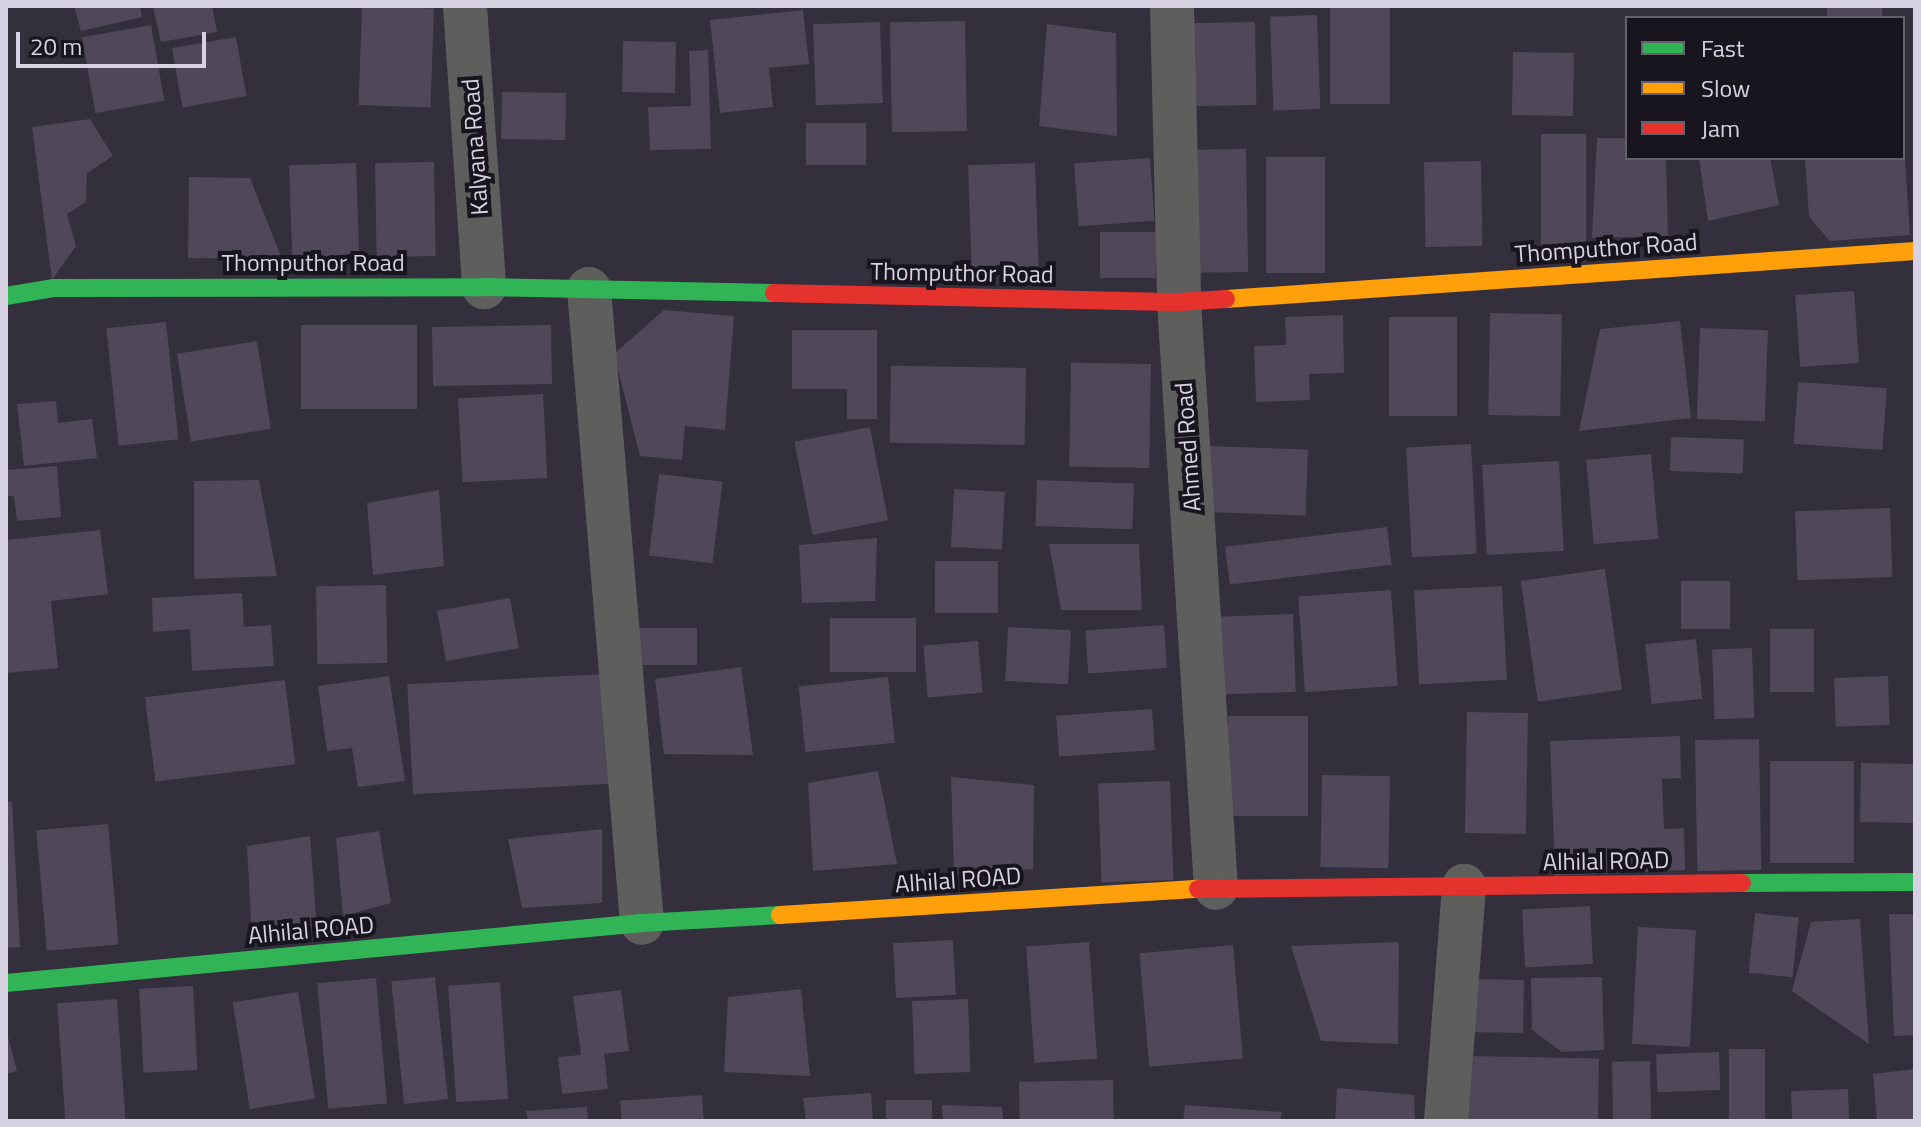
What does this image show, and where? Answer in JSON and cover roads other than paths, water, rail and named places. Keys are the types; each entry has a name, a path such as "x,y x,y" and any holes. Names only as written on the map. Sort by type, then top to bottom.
{"street":[{"name":"Kalyana Road","path":"465,6 484,287"},
{"name":"Ahmed Road","path":"1172,6 1179,302 1216,888"},
{"name":"Thomputhor Road","path":"6,296 54,288 484,287 1179,302 1915,251"},
{"path":"589,289 642,923"},
{"name":"Alhilal ROAD","path":"6,983 642,923 1216,888 1915,882"},
{"path":"1446,1121 1464,886"}]}
